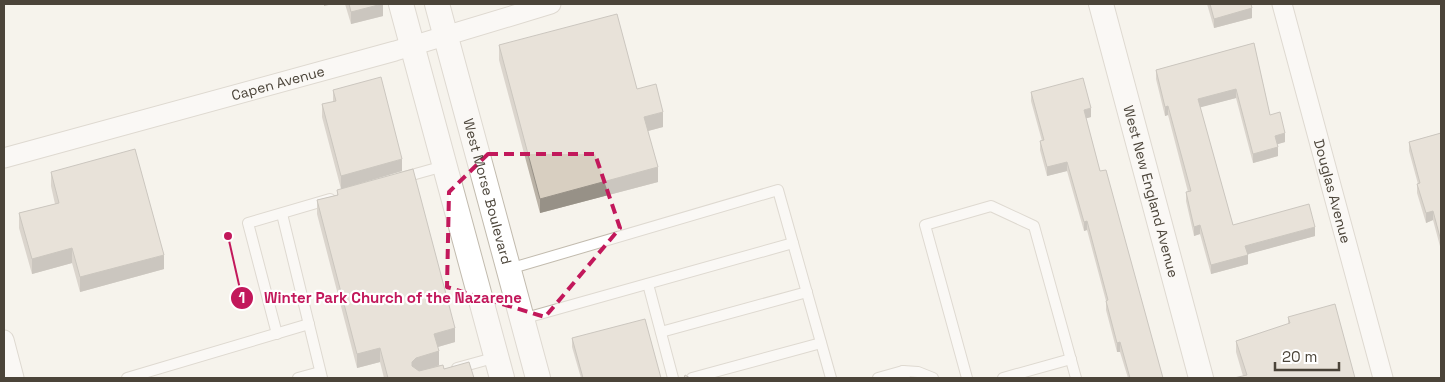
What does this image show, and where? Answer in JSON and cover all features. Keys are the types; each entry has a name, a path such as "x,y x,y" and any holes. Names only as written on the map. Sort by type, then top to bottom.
{"street":[{"path":"401,4 499,368"},
{"name":"West Morse Boulevard","path":"437,4 538,378"},
{"name":"Capen Avenue","path":"4,158 412,46 551,4"},
{"name":"West New England Avenue","path":"1101,4 1201,378"},
{"name":"Douglas Avenue","path":"1282,4 1383,378"},
{"path":"4,340 14,378"}],"lane":[{"path":"394,180 444,166"},
{"path":"508,269 778,190 831,378"},
{"path":"277,334 248,223 338,197"},
{"path":"967,378 925,224 991,206 1034,226 1076,378"},
{"path":"282,214 321,375 298,378"},
{"path":"522,319 793,243"},
{"path":"648,284 673,378"},
{"path":"661,332 807,292"},
{"path":"127,378 309,324"},
{"path":"692,378 821,343"},
{"path":"1003,378 1071,359"},
{"path":"445,371 499,368"},
{"path":"878,378 918,372 933,378"}],"highlighted area":[{"path":"488,154 595,154 620,228 545,317 447,287 449,192"}],"building":[{"path":"349,4 382,4 351,12"},
{"path":"1210,4 1251,4 1252,8 1214,19"},
{"path":"617,14 637,89 656,84 663,112 644,117 658,167 540,199 499,45"},
{"path":"1254,43 1270,115 1280,112 1285,133 1275,136 1278,147 1253,154 1236,89 1198,99 1233,225 1309,204 1315,227 1245,246 1248,255 1211,265 1200,225 1194,227 1186,192 1191,191 1168,106 1165,107 1156,70"},
{"path":"381,77 402,159 341,176 322,104 336,101 333,90"},
{"path":"1083,78 1091,108 1084,110 1100,171 1106,170 1163,378 1130,378 1120,342 1117,343 1106,301 1108,300 1087,221 1084,222 1067,162 1047,167 1040,141 1044,140 1031,92"},
{"path":"1441,133 1441,241 1433,211 1426,213 1417,184 1420,183 1409,142"},
{"path":"135,149 164,255 80,277 72,248 32,259 19,213 59,203 51,172"},
{"path":"413,169 455,328 434,334 439,351 416,358 412,362 412,366 419,371 443,365 444,369 469,362 474,378 388,378 380,348 357,354 317,200 338,195 337,190"},
{"path":"1335,304 1355,378 1234,378 1247,375 1236,341 1290,323 1288,317"},
{"path":"645,319 661,378 583,378 572,338"}],"place":[{"name":"Winter Park Church of the Nazarene","path":"228,236"}]}
